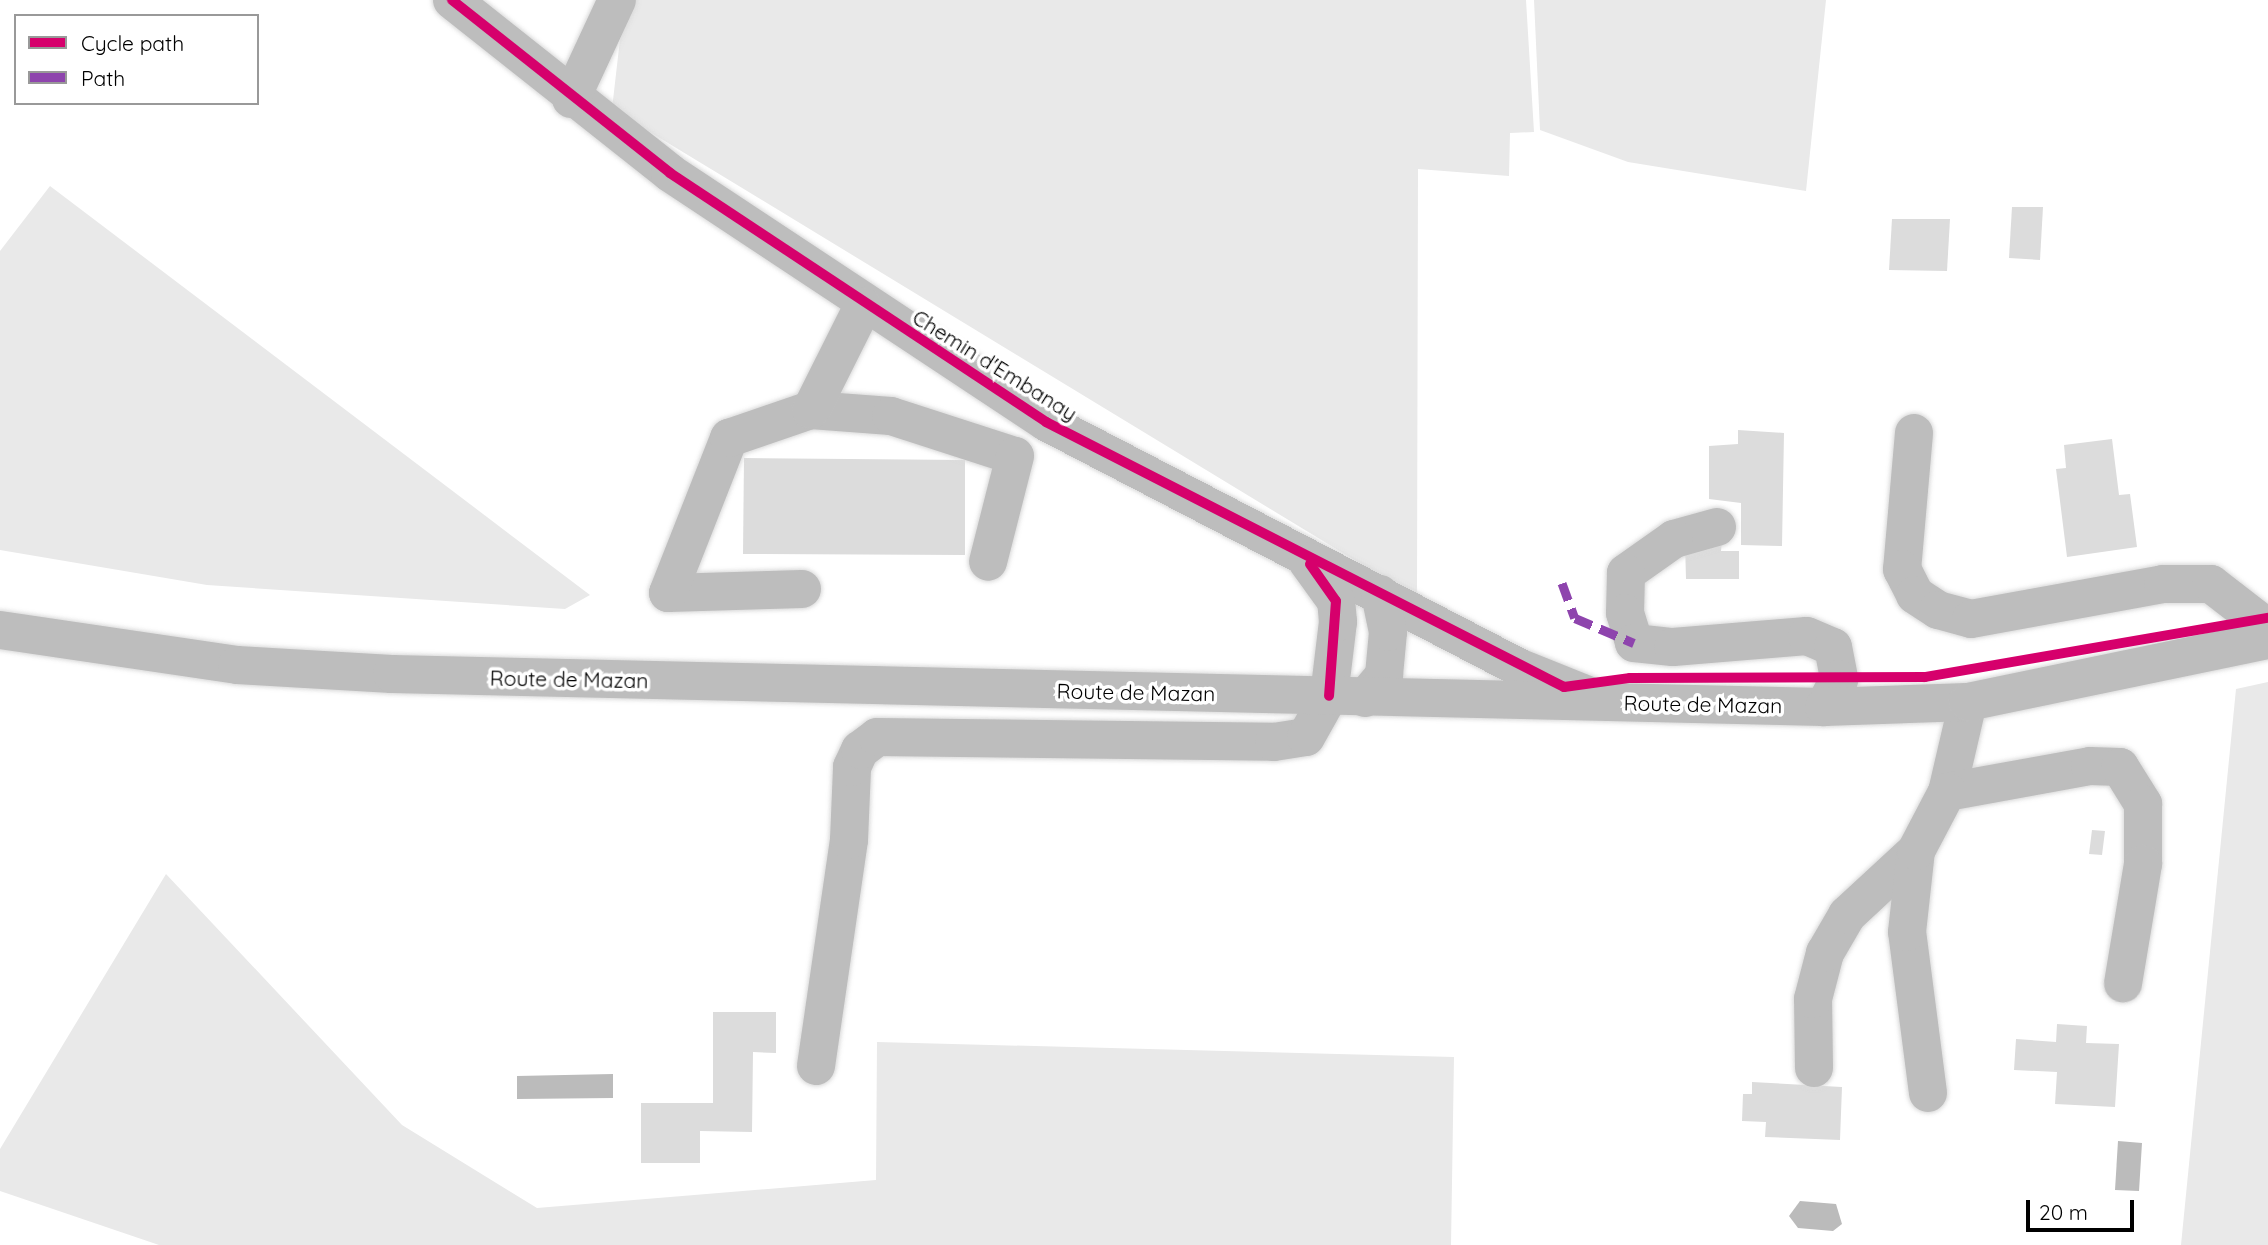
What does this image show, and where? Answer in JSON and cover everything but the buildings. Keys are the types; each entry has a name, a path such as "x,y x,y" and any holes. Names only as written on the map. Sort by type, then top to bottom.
{"main road":[{"name":"Chemin d'Embanay","path":"452,0 571,99 863,306 1046,422 1520,668 1607,702"},
{"path":"571,99 617,0"},
{"path":"811,410 863,306"},
{"path":"802,589 668,593 729,438 811,410 891,416 1015,456 988,562"},
{"path":"1914,433 1902,569 1915,595 1938,610 1971,619 2163,584 2211,584 2268,628"},
{"path":"1717,527 1674,540 1626,573 1625,613 1634,643 1673,647 1807,636 1833,647 1839,679 1824,707"},
{"path":"1306,559 1336,601 1347,697"},
{"path":"816,1066 849,840 852,767 877,737 1274,742 1306,737 1347,697 1384,675 1388,632 1380,594"},
{"name":"Route de Mazan","path":"0,630 237,665 392,674 1824,707 1968,702 2268,640"},
{"path":"1814,1068 1813,999 1825,953 1856,905 1916,850 1947,792 1968,702"},
{"path":"1947,792 2091,766 2120,767 2143,804 2143,864 2123,983"},
{"path":"1916,850 1906,932 1928,1093"}],"shaded area":[{"path":"636,0 1526,0 1534,132 1510,133 1509,176 1418,169 1417,598 612,109 620,39"},
{"path":"1534,0 1826,0 1806,191 1628,162 1540,130"},
{"path":"50,186 590,595 565,609 207,585 0,550 0,251"},
{"path":"2268,682 2268,1245 2181,1245 2236,689"},
{"path":"166,874 402,1125 537,1208 876,1180 877,1042 1454,1057 1451,1245 159,1245 0,1191 0,1149"},
{"path":"613,1074 613,1098 517,1099 517,1076"},
{"path":"2118,1141 2142,1143 2139,1191 2115,1190"},
{"path":"1800,1201 1836,1204 1842,1224 1833,1231 1798,1228 1789,1216"}],"marked path":[{"path":"1562,583 1575,618 1634,643"}],"cycle path":[{"path":"452,0 670,173 1046,422 1564,687 1630,678 1925,677 2268,618"},
{"path":"1310,564 1336,601 1329,696"}]}
